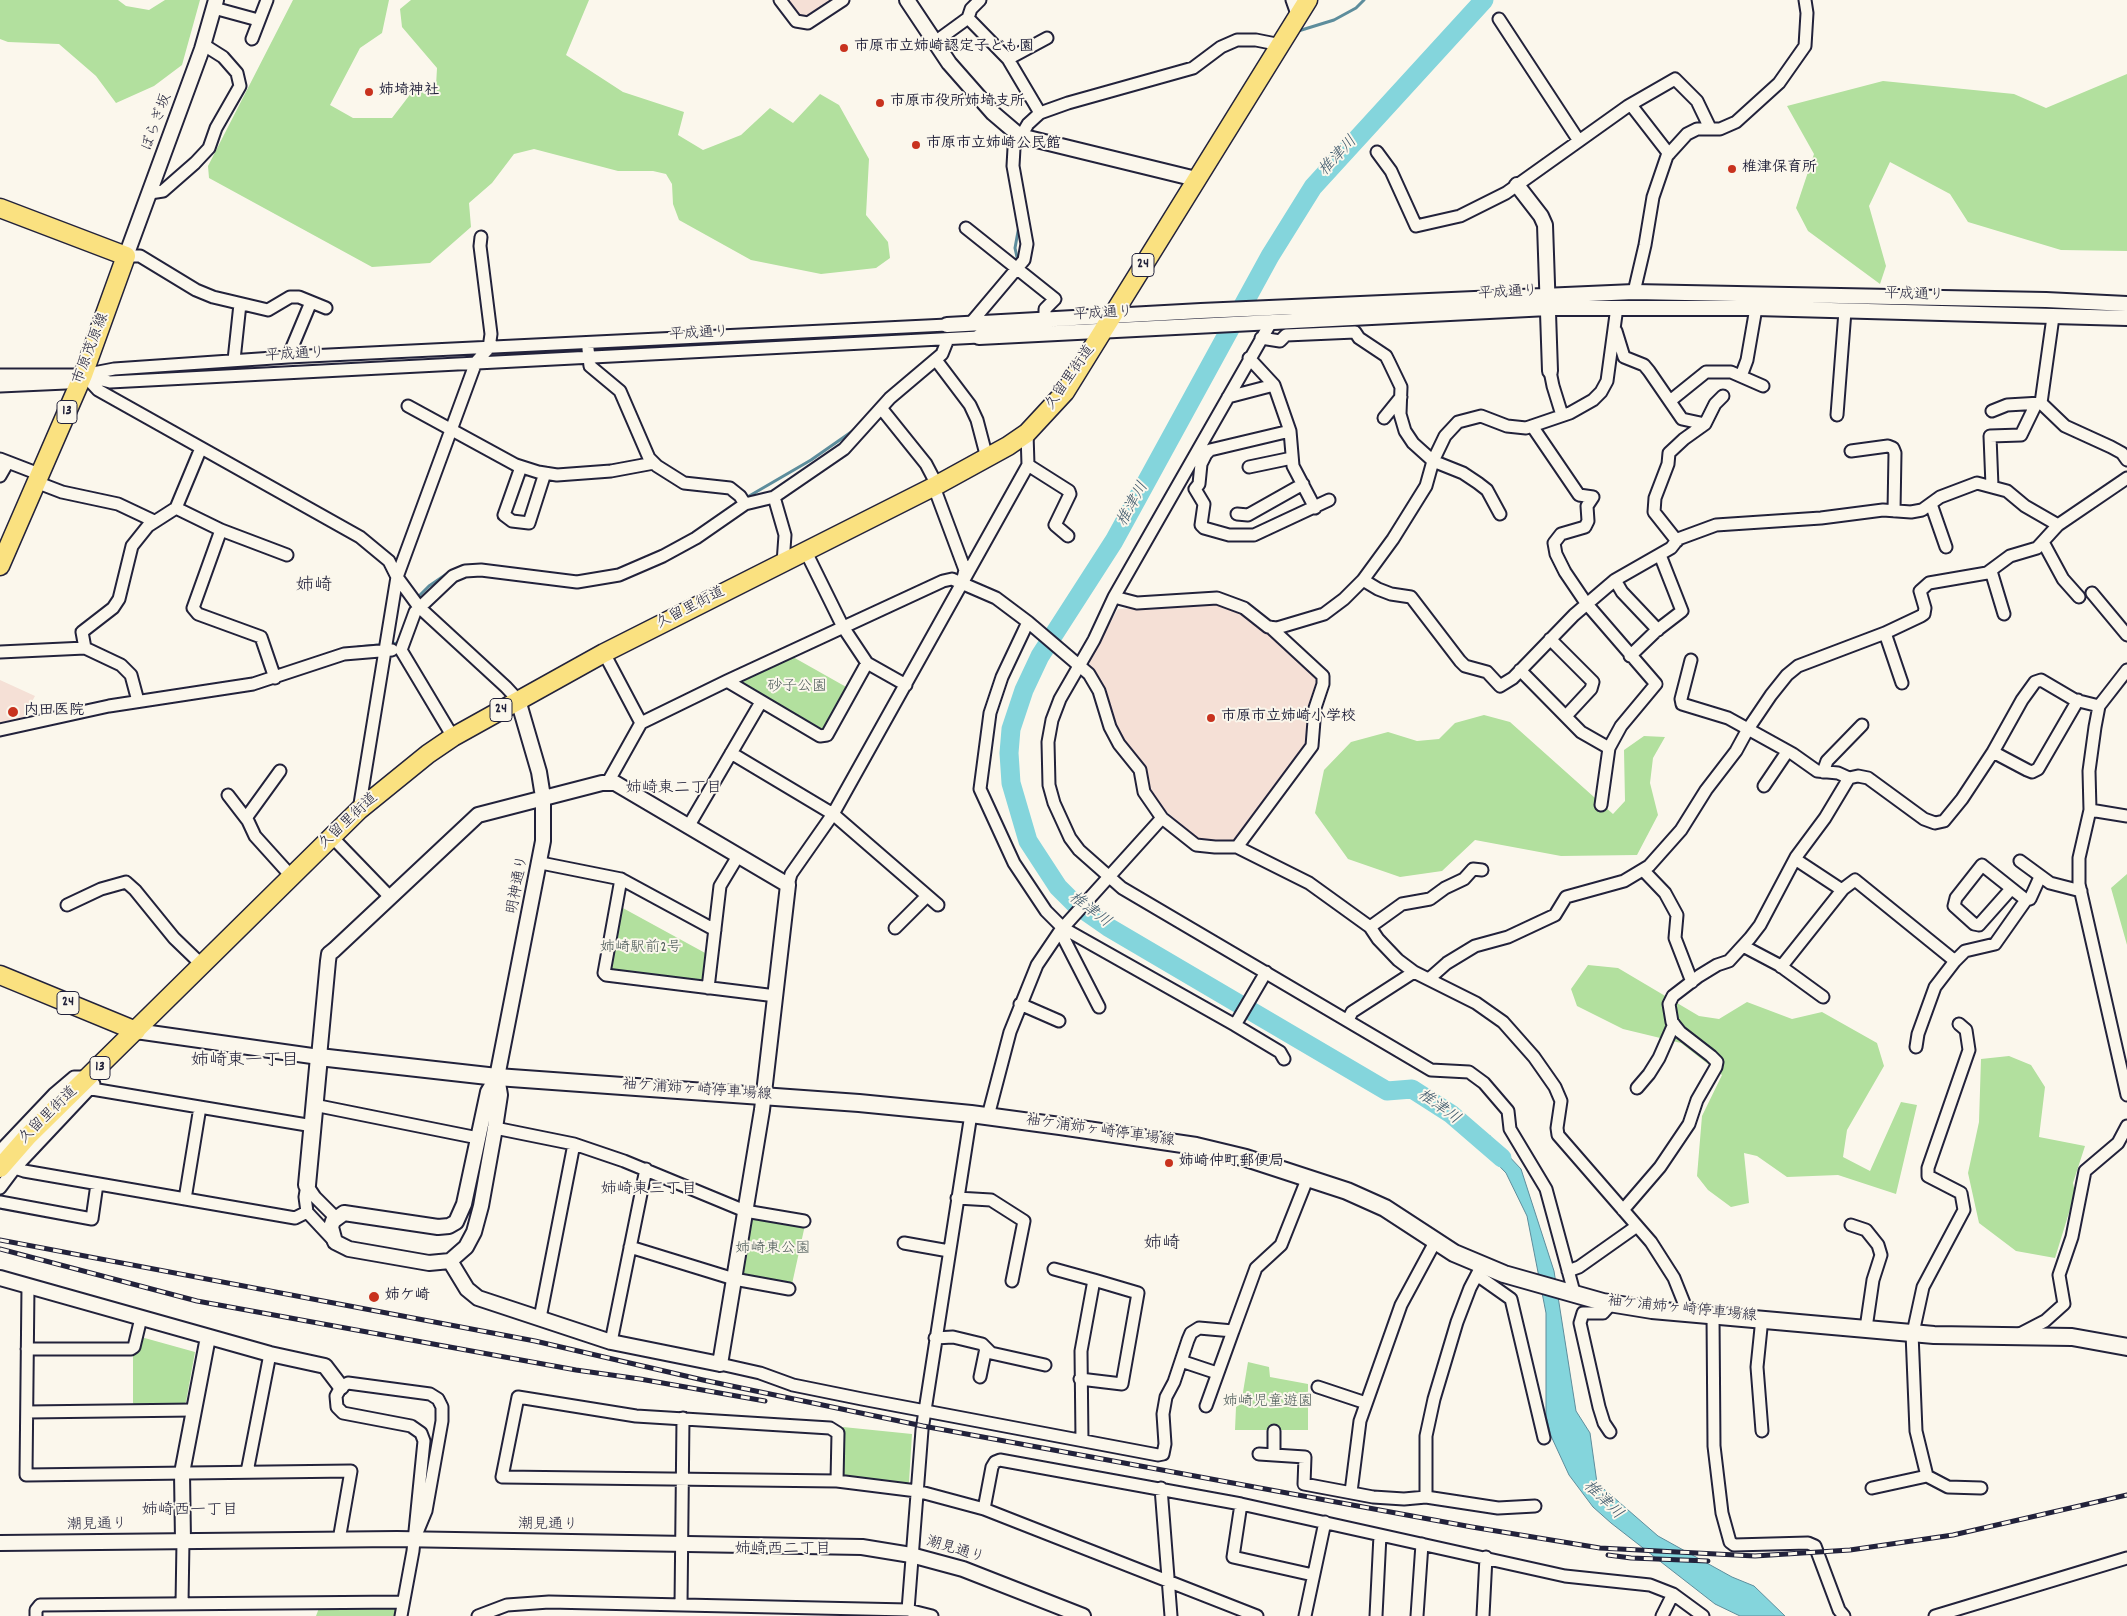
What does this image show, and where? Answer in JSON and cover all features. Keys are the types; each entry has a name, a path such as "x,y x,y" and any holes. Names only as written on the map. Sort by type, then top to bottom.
{"main road":[{"name":"久留里街道","path":"7,1168 62,1103 87,1084 108,1059 359,810 406,771 453,737 604,653 935,486 987,458 1027,433 1065,392 1308,0"},
{"path":"0,208 126,256"},
{"name":"市原茂原線","path":"0,566 83,375 126,256"},
{"name":"24","path":"0,976 136,1031"},
{"path":"307,1184 319,1057"},
{"name":"袖ケ浦姉ヶ崎停車場線","path":"319,1057 497,1077 764,1096 971,1114 1210,1149 1308,1178 1385,1208 1479,1270 1504,1274 1575,1296 1611,1304 1688,1313 1762,1318 1913,1333 2072,1337 2127,1347"}],"street":[{"path":"252,39 267,0"},
{"path":"780,0 796,21 808,23 843,0"},
{"path":"907,0 949,63 993,112 1020,136 1196,179"},
{"path":"935,42 968,18 971,9 980,0"},
{"path":"1292,0 1298,17"},
{"path":"1634,292 1653,196 1669,154 1687,134 1697,129 1720,129 1736,122 1778,82 1802,52 1807,35 1805,0"},
{"path":"215,4 258,20"},
{"name":"ぼらぎ坂","path":"126,256 204,45 215,4"},
{"path":"968,18 1008,59 1040,113"},
{"path":"1499,19 1579,141"},
{"path":"1008,59 1047,38"},
{"path":"970,324 1024,260 1027,244 1013,166 1014,148 1028,124 1040,113 1068,103 1193,68 1221,47 1237,40 1256,40 1281,45"},
{"path":"150,193 164,191 209,148 216,128 240,86 237,74 222,57 204,45"},
{"path":"1377,152 1391,172 1416,226 1460,216 1517,185 1631,105 1675,80 1678,80 1697,100 1710,128"},
{"path":"1631,105 1669,154"},
{"path":"1517,185 1541,216 1545,225 1550,371 1552,386 1562,415"},
{"path":"966,228 1055,299 1045,309 1045,319"},
{"path":"359,810 396,578 476,362 489,348 491,334 480,246 481,237"},
{"path":"126,256 140,256 196,290 240,304 268,310 290,296 298,297 326,308"},
{"name":"平成通り","path":"0,386 66,383 83,375 110,382 588,356 948,332 970,324 1045,319 1106,324 1265,328 1634,292 2046,300 2127,304"},
{"name":"平成通り","path":"0,375 83,375 114,369 234,360 489,348 587,341 948,332 979,337 1106,324 1201,311 1273,308 1548,301 1617,307 1756,308 2127,318"},
{"path":"288,357 311,302"},
{"path":"234,360 240,304"},
{"path":"1270,627 1277,628 1324,614 1344,599 1363,580 1416,504 1426,486 1433,462 1445,436 1458,422 1481,416 1516,428 1532,426 1562,415 1593,400 1607,381 1617,307"},
{"path":"1741,376 1747,360 1756,308"},
{"path":"1837,415 1845,310"},
{"path":"1992,486 1990,436 2021,435 2039,403 2053,317"},
{"path":"1500,514 1486,490 1478,483 1463,473 1433,462 1423,455 1405,431 1400,414 1401,387 1386,356 1359,338 1355,332 1286,335 1280,341 1265,328 1228,397 1114,597 1052,720 1047,751 1049,784 1060,819 1070,838 1090,862 1122,888 1431,1070 1469,1072 1498,1097 1508,1111 1510,1129 1546,1189 1575,1296"},
{"path":"1614,328 1624,357 1644,366 1682,419 1705,424"},
{"path":"401,650 419,607 454,576 465,571 499,571 577,582 619,575 696,538 745,504 774,497 844,449 881,408 910,380 942,354 948,332"},
{"path":"587,341 590,366 620,391 649,458 684,483 730,488 740,496 745,504"},
{"path":"1249,358 1274,385 1290,430 1293,466 1315,508"},
{"path":"936,360 970,405 978,420 987,458"},
{"path":"1670,401 1706,372 1724,371 1763,386"},
{"path":"83,375 98,390 360,537 389,561 396,578 419,607 518,700"},
{"path":"1228,397 1274,385"},
{"path":"1678,541 1654,512 1655,498 1668,464 1669,453 1705,424 1715,404 1723,396"},
{"path":"1384,418 1401,397"},
{"path":"1992,411 2014,404 2039,403 2065,426 2122,453 2127,460"},
{"path":"408,406 521,467 545,473 557,475 611,471 654,463"},
{"path":"881,408 921,456 935,486 965,570 962,582"},
{"path":"1532,426 1579,495 1594,497 1587,506 1588,521 1585,527 1561,534 1554,543 1556,554 1565,572 1586,603 1656,684 1621,726 1610,748 1600,804"},
{"path":"1195,490 1199,484 1203,458 1210,450 1290,430"},
{"path":"720,1364 764,1096 788,885 791,874 834,814 1028,465 1027,433"},
{"path":"1851,451 1888,446 1893,448 1895,453 1894,510"},
{"path":"85,648 82,632 113,608 119,599 132,546 154,521 176,508 201,448"},
{"path":"1249,467 1292,458"},
{"path":"0,476 4,461 62,492 118,504 154,521"},
{"path":"1028,465 1069,491 1070,494 1055,526 1068,536"},
{"path":"521,467 504,515 512,521 529,523 545,473"},
{"path":"1430,978 1447,964 1475,946 1508,937 1555,916 1566,896 1624,881 1644,870 1680,830 1706,790 1736,751 1748,729 1787,675 1798,666 1885,633 1924,614 1920,591 1928,583 1976,576 1990,571 2010,556 2029,552 2043,542 2058,525 2127,478"},
{"path":"1363,580 1391,594 1411,597 1465,666 1487,672 1500,686 1520,670 1586,603 1614,580 1672,548 1678,541 1690,534 1716,525 1894,510 1911,512 1922,510 1968,485 1977,483 2007,491 2025,506 2058,525"},
{"path":"1237,514 1248,515 1303,484"},
{"path":"1177,485 1195,490 1204,504 1201,525 1204,528 1229,535 1254,535 1329,500"},
{"path":"774,497 784,535 783,563"},
{"path":"1931,504 1946,547"},
{"path":"176,508 221,530 287,555"},
{"path":"221,530 192,608 198,614 261,637 275,678"},
{"path":"2043,542 2063,579 2079,597"},
{"path":"806,552 843,627 867,663 906,685"},
{"path":"1630,656 1682,611 1660,555"},
{"path":"1990,571 2004,614"},
{"path":"608,782 641,723 943,581 952,578 1007,604 1079,665 1099,691 1110,727 1119,744 1140,770 1144,792 1162,818 1196,845 1237,847 1309,882 1370,927 1384,946 1414,972 1430,978 1489,1010 1503,1022 1528,1050 1555,1088 1561,1101 1557,1128 1558,1135 1651,1242 1674,1278 1688,1313"},
{"path":"1614,580 1622,592 1658,630"},
{"path":"2092,593 2127,635"},
{"path":"1114,597 1137,603 1217,598 1244,608 1270,627 1323,676 1323,684 1315,708 1312,746 1237,847"},
{"path":"1028,622 1002,677 990,713 980,790 1014,863 1046,911 1062,930 1098,1007"},
{"path":"1885,633 1902,682"},
{"path":"1550,639 1593,682 1591,689 1566,716"},
{"path":"0,652 85,648 121,665 131,675 138,701"},
{"path":"0,730 138,701 209,692 275,678 344,654 401,650"},
{"path":"401,650 453,737"},
{"path":"604,653 641,723"},
{"path":"1691,660 1681,698 1682,704 1687,707 1710,711 1748,729 1823,772 1838,773 1849,778 1858,776 1868,778 1924,818 1935,822 1944,821 1951,815 1993,752 2022,700 2035,682 2041,680 2078,700 2099,706"},
{"path":"727,681 820,736 827,735 867,663"},
{"path":"1520,670 1582,732 1610,748"},
{"path":"2127,670 2099,706 2089,771 2090,810 2079,858 2081,891 2127,1095"},
{"name":"明神通り","path":"336,1218 351,1213 438,1227 449,1226 456,1222 464,1204 488,1092 497,1077 543,841 543,797 539,772 518,700"},
{"path":"1993,752 2032,772 2038,769 2078,700"},
{"path":"688,826 761,702"},
{"path":"1823,772 1827,761 1862,725"},
{"path":"1764,786 1788,752"},
{"path":"732,753 834,814 938,905"},
{"path":"246,818 280,771"},
{"path":"1623,1210 1660,1167 1689,1124 1697,1100 1716,1067 1717,1062 1689,1040 1674,1024 1668,1013 1669,1004 1673,996 1717,965 1729,961 1760,925 1795,859 1825,818 1849,778"},
{"path":"136,1031 319,1057 330,954 478,815 608,782 615,783 788,885"},
{"path":"228,795 246,818 255,836 292,877"},
{"path":"2090,810 2127,816"},
{"path":"988,1116 1010,1032 1037,965 1062,930 1162,818"},
{"path":"332,837 390,897"},
{"path":"708,988 720,886 738,856"},
{"path":"1795,859 1842,890"},
{"path":"2020,861 2050,883 2081,891"},
{"path":"540,863 621,879 715,930"},
{"path":"2011,889 1980,925 1974,924 1954,906 1956,898 1982,865 2026,900"},
{"path":"1370,927 1402,904 1430,899 1464,879 1473,869 1482,870"},
{"path":"1644,870 1665,893 1677,915 1675,938 1692,982"},
{"path":"1916,1047 1918,1034 1935,987 1965,951 1995,944 2026,900 2030,899 2040,877"},
{"path":"621,879 604,973 606,975 776,996"},
{"path":"1781,967 1842,890 1851,881 1855,880 1955,961"},
{"path":"66,905 101,889 126,882 135,890 174,938 202,965"},
{"path":"895,928 927,896"},
{"path":"1062,930 1235,1024 1280,1052 1284,1059"},
{"path":"1743,946 1781,967 1823,998"},
{"path":"1235,1024 1266,972"},
{"path":"1348,1020 1352,1012 1414,972"},
{"path":"1020,1004 1059,1020"},
{"path":"1637,1088 1649,1074 1674,1024"},
{"path":"1927,1476 1916,1431 1913,1333 1923,1287 1964,1210 1961,1193 1928,1176 1928,1168 1969,1050 1966,1030 1959,1024"},
{"path":"0,1151 74,1077 87,1084 200,1107 313,1126"},
{"name":"明神通り","path":"450,1261 466,1247 474,1232 500,1095 497,1077"},
{"path":"0,1188 7,1168 87,1084"},
{"path":"314,1105 478,1138"},
{"path":"185,1199 200,1107"},
{"path":"908,1610 924,1411 971,1114"},
{"path":"2017,1336 2044,1321 2064,1304 2059,1275 2072,1237 2085,1171 2118,1143 2127,1126"},
{"path":"495,1128 574,1144 646,1169 745,1211 804,1221"},
{"path":"540,1318 574,1144"},
{"path":"7,1168 295,1218 307,1212"},
{"path":"611,1342 646,1169"},
{"path":"1206,1406 1256,1268 1281,1245 1308,1178"},
{"path":"0,1202 92,1219 98,1184"},
{"path":"307,1184 305,1197 307,1212 335,1242 348,1249 429,1263 450,1261 472,1294 611,1342 760,1373 793,1385 1158,1455 1164,1454 1163,1414 1166,1398 1188,1340 1195,1330 1212,1327 1233,1331"},
{"path":"307,1184 314,1197 336,1218 331,1227 335,1242"},
{"path":"957,1198 991,1200 1024,1220 1012,1281"},
{"path":"1851,1224 1866,1230 1878,1244 1881,1255 1874,1280 1866,1328"},
{"path":"1568,1271 1579,1267 1637,1226"},
{"path":"1351,1492 1360,1420 1401,1305 1435,1242"},
{"path":"904,1243 950,1251"},
{"path":"630,1247 734,1279 789,1289"},
{"path":"1061,1267 1094,1280 1138,1293 1122,1384 1080,1378"},
{"path":"1426,1497 1426,1436 1457,1322 1479,1270 1511,1299 1544,1438"},
{"path":"0,1278 270,1354 326,1366 341,1387"},
{"path":"1082,1440 1081,1351 1094,1280"},
{"path":"28,1286 26,1475 351,1471 339,1540"},
{"path":"1610,1432 1598,1408 1580,1323 1583,1313 1603,1312 1611,1304"},
{"path":"1713,1314 1714,1446 1722,1513 1730,1542 1734,1545 1808,1544 1815,1546 1838,1610 1844,1616"},
{"path":"27,1350 131,1349 134,1347 141,1318"},
{"path":"1762,1318 1757,1367 1762,1431"},
{"path":"182,1604 182,1473 208,1337"},
{"path":"935,1338 953,1337 982,1344 991,1354 1045,1365"},
{"path":"980,1377 986,1348"},
{"path":"247,1472 270,1354"},
{"path":"1181,1361 1217,1373"},
{"path":"400,1616 414,1540 424,1441 422,1433 411,1426 343,1413 336,1408 335,1402 341,1387 348,1383 430,1394 438,1399 442,1407 442,1421 426,1511 414,1540"},
{"path":"1318,1387 1366,1403"},
{"path":"837,1481 838,1433 836,1430 595,1411 518,1397 502,1477 683,1481 837,1481 917,1491 984,1509 1257,1616"},
{"path":"27,1412 194,1410"},
{"path":"681,1605 684,1418"},
{"path":"1274,1431 1274,1455"},
{"path":"1259,1454 1305,1458 1304,1484 1404,1499 1426,1497 1498,1508 1535,1506"},
{"path":"984,1509 992,1467 995,1462 1000,1460 1241,1504 1564,1576 1650,1585 1673,1594 1703,1616"},
{"path":"1872,1488 1927,1476 1948,1487 1981,1488"},
{"path":"1161,1488 1170,1616"},
{"path":"1241,1504 1233,1557 1314,1575"},
{"path":"1305,1616 1325,1522"},
{"path":"1376,1616 1380,1535"},
{"name":"潮見通り","path":"0,1543 414,1540 862,1547 911,1555 963,1569 1083,1616"},
{"path":"1417,1616 1422,1544"},
{"path":"1483,1616 1486,1558"},
{"path":"1935,1616 2127,1558"},
{"path":"1662,1616 1673,1594"},
{"path":"36,1616 36,1610 40,1605 403,1602"},
{"path":"478,1616 507,1605 525,1602 908,1610 932,1616"},
{"path":"310,1604 311,1616"}],"shaded area":[{"path":"785,0 830,0 807,16 796,14"},
{"name":"市原市立姉崎小学校","path":"1220,603 1253,617 1320,676 1307,749 1237,841 1201,841 1165,810 1150,791 1143,767 1120,739 1106,699 1107,690 1090,667 1089,660 1118,609"},
{"name":"内田医院","path":"0,680 35,696 18,727 0,731"}],"green space":[{"path":"0,0 118,0 126,6 149,10 165,0 200,0 182,65 154,86 116,103 96,76 59,44 8,42 0,39"},
{"path":"293,0 389,0 382,33 360,48 330,105 353,118 392,118 412,92 436,86 437,68 402,27 400,9 411,0 589,0 566,55 623,92 684,112 678,135 703,150 741,135 770,108 793,123 820,94 839,105 869,159 866,215 888,242 890,258 876,268 821,274 751,260 679,220 673,204 672,184 666,174 653,171 618,171 534,149 514,154 492,183 469,203 471,227 430,263 372,267 209,178 208,166"},
{"path":"2127,74 2127,251 2061,250 1968,222 1950,194 1890,162 1869,206 1886,266 1880,284 1808,231 1796,208 1814,154 1787,106 1883,81 2014,94 2046,108"},
{"name":"砂子公園","path":"793,657 848,688 825,730 820,731 741,685 741,680"},
{"path":"1484,715 1510,722 1613,814 1625,801 1624,750 1644,736 1665,737 1653,758 1650,783 1658,815 1637,855 1561,856 1475,840 1442,871 1400,877 1348,859 1315,813 1324,770 1351,742 1388,732 1417,741 1439,739 1455,723"},
{"path":"2127,874 2127,945 2111,888"},
{"name":"姉崎駅前2号","path":"621,907 707,954 704,980 701,983 612,973 610,969"},
{"path":"1588,965 1618,968 1699,1016 1719,1019 1747,1002 1792,1019 1822,1012 1877,1043 1884,1066 1847,1130 1843,1157 1870,1171 1901,1102 1917,1105 1896,1194 1838,1175 1787,1177 1757,1156 1744,1153 1749,1203 1731,1207 1708,1190 1697,1176 1702,1116 1722,1075 1681,1043 1623,1029 1577,1006 1571,989"},
{"path":"2009,1056 2031,1065 2045,1087 2039,1137 2085,1146 2073,1183 2075,1193 2055,1258 2016,1251 1979,1223 1968,1173 1979,1122 1981,1059"},
{"name":"姉崎東公園","path":"756,1218 805,1225 792,1284 746,1277 743,1273 752,1221"},
{"path":"141,1337 195,1352 186,1402 181,1406 136,1407 133,1403 133,1356"},
{"name":"姉崎児童遊園","path":"1248,1362 1269,1367 1270,1377 1308,1384 1308,1430 1235,1430 1236,1407 1241,1404"},
{"path":"843,1427 912,1434 909,1482 906,1485 846,1478 843,1474"},
{"path":"394,1606 397,1610 396,1616 316,1616 319,1608"}],"water":[{"path":"1490,1136 1521,1169 1554,1271 1576,1411 1590,1433 1597,1483 1658,1536 1732,1577 1754,1586 1785,1616 1740,1616 1715,1604 1611,1523 1593,1507 1569,1475 1551,1436 1546,1416 1546,1313 1527,1216 1506,1173 1480,1146"}],"waterway":[{"path":"1295,32 1334,20 1356,8 1364,0"},
{"name":"椎津川","path":"1484,0 1313,187 1270,256 1114,541 1040,656 1024,690 1011,729 1009,753 1011,783 1028,841 1058,887 1075,904 1108,927 1387,1091 1412,1089 1451,1114 1502,1158"},
{"path":"1018,262 1015,248 1019,226"},
{"path":"744,499 811,460 857,428"},
{"path":"417,598 429,586 451,571"},
{"path":"404,627 413,603"},
{"path":"358,647 399,643 399,640"},
{"path":"5,724 35,717"}],"railway":[{"path":"0,1240 535,1341 703,1380 923,1426 1472,1527 1600,1548 1755,1556 1850,1550 1953,1535 2127,1495"},
{"path":"0,1249 197,1301 576,1370 765,1401"},
{"path":"1608,1555 1631,1558 1708,1561"}],"place":[{"name":"市原市立姉崎認定子ども園","path":"844,48"},
{"name":"姉埼神社","path":"369,92"},
{"name":"市原市役所姉埼支所","path":"880,103"},
{"name":"市原市立姉崎公民館","path":"916,145"},
{"name":"椎津保育所","path":"1732,169"},
{"name":"内田医院","path":"13,712"},
{"name":"市原市立姉崎小学校","path":"1211,718"},
{"name":"姉崎仲町郵便局","path":"1169,1163"},
{"name":"姉ケ崎","path":"374,1297"}],"district":[{"name":"姉崎","path":"314,588"},
{"name":"姉崎東二丁目","path":"674,790"},
{"name":"姉崎東一丁目","path":"245,1063"},
{"name":"姉崎東三丁目","path":"649,1191"},
{"name":"姉崎","path":"1162,1246"},
{"name":"姉崎西一丁目","path":"190,1512"},
{"name":"姉崎西二丁目","path":"783,1551"}]}
